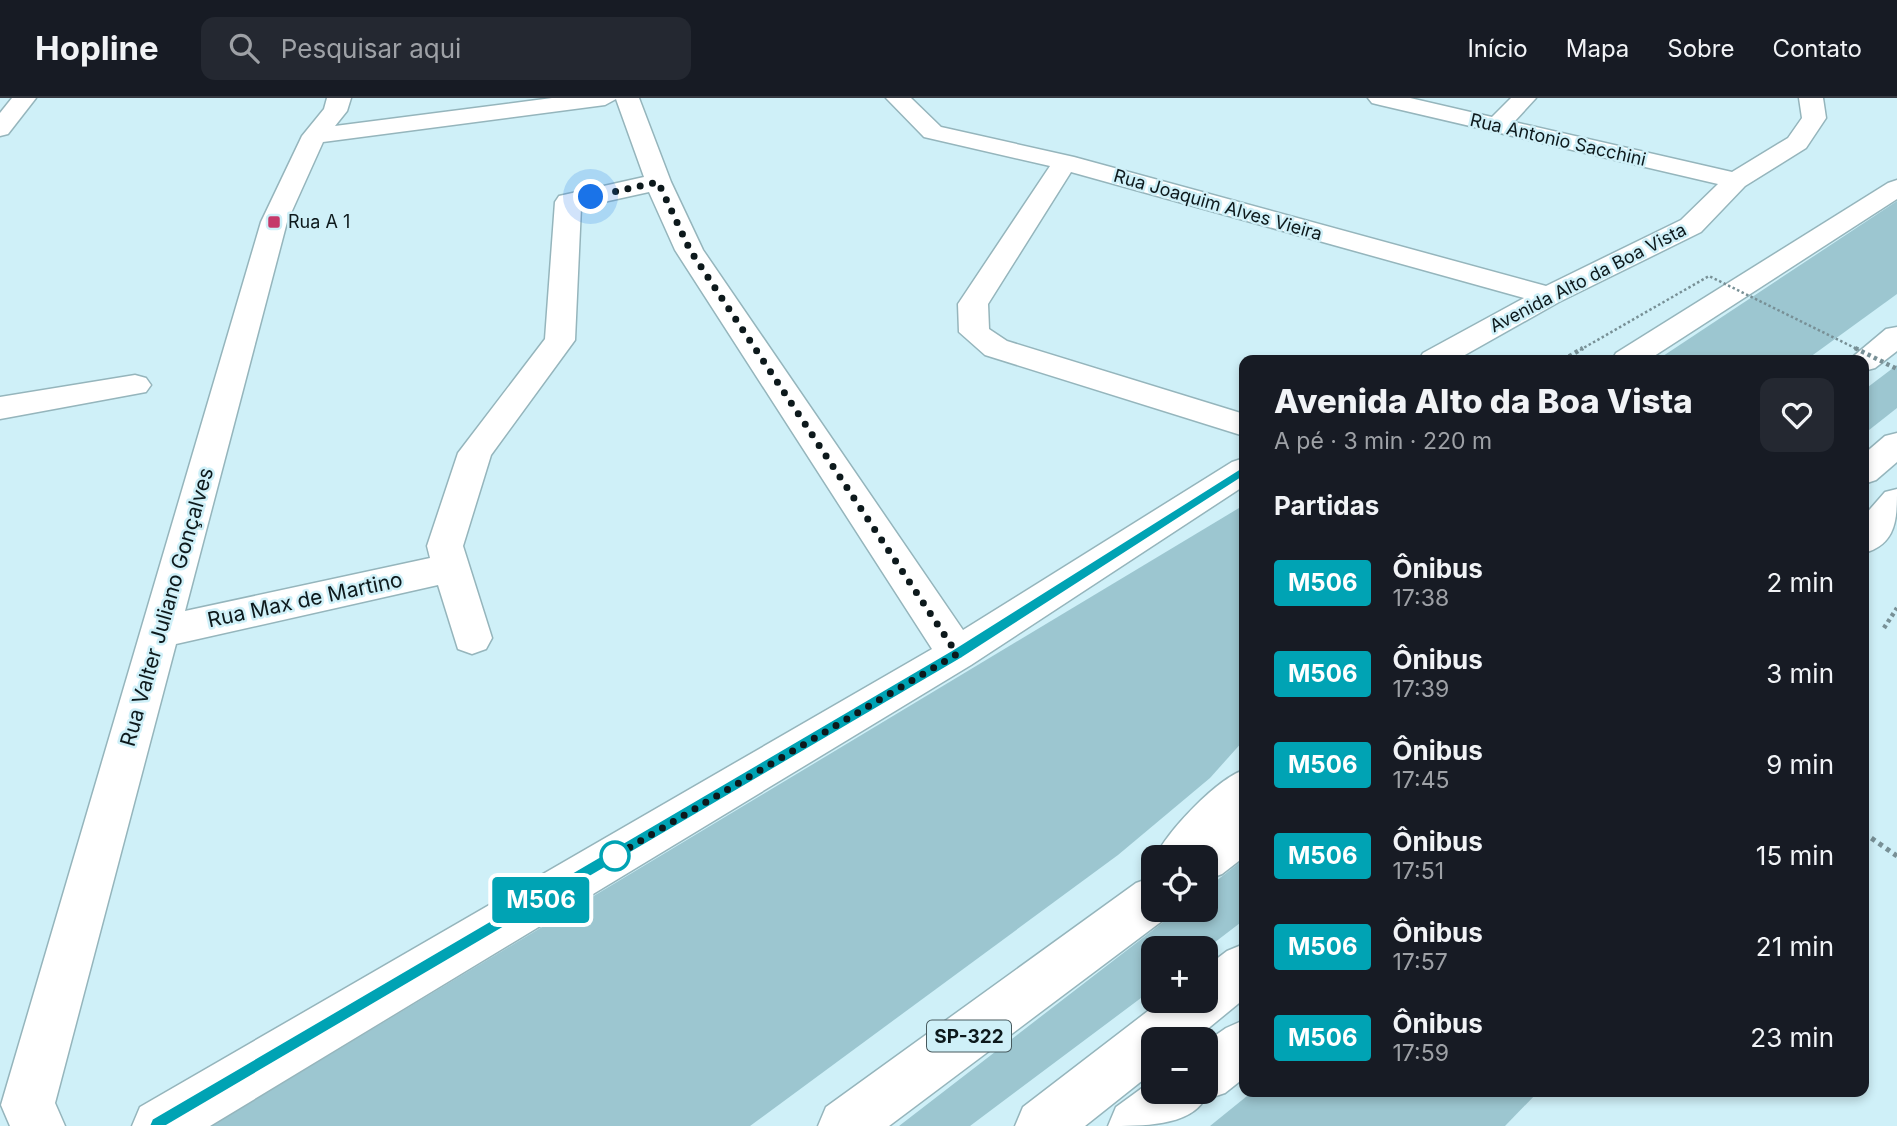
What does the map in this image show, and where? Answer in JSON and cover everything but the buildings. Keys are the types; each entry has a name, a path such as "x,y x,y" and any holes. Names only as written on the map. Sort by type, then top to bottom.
{"main road":[{"path":"0,129 24,98"},
{"name":"Rua Valter Juliano Gonçalves","path":"38,1126 28,1105 274,222 314,136 335,111 339,98"},
{"path":"314,136 605,98"},
{"path":"627,98 658,182 690,250 957,654"},
{"name":"Rua Joaquim Alves Vieira","path":"898,98 933,132 1065,162 1549,296"},
{"name":"Rua Antonio Sacchini","path":"1380,98 1736,181"},
{"path":"1497,126 1524,98"},
{"name":"Avenida Alto da Boa Vista","path":"1443,355 1549,296 1691,226 1736,181 1797,143 1814,118 1811,98"},
{"path":"1065,162 973,304 974,332 996,348 1239,423"},
{"path":"472,638 445,546 475,453 560,340 568,202 658,182"},
{"path":"1635,355 1897,188"},
{"path":"1869,357 1897,336"},
{"path":"0,408 135,385"},
{"path":"1869,468 1897,444"},
{"path":"159,1126 957,654 1239,473"},
{"path":"1869,534 1897,502"},
{"name":"Rua Max de Martino","path":"159,632 451,568"},
{"path":"1190,845 1239,794"},
{"path":"1218,850 1239,834"},
{"path":"1092,945 1141,895"},
{"name":"SP-322","path":"845,1126 1141,908"},
{"path":"1218,988 1239,972"},
{"path":"1042,1126 1186,1013"},
{"path":"1218,1065 1239,1050"},
{"path":"1135,1126 1165,1104"}],"path":[{"path":"1572,355 1709,276 1869,355"},
{"path":"1869,355 1897,369"},
{"path":"1884,628 1897,608"},
{"path":"1869,837 1897,856"}],"shaded area":[{"path":"1897,201 1897,294 1813,355 1665,355"},
{"path":"1897,365 1897,408 1869,430 1869,386"},
{"path":"1239,508 1239,746 1210,778 1118,855 750,1126 211,1126"},
{"path":"1239,863 1239,924 1218,940 1218,936 1145,936 1163,922 1218,922 1218,880"},
{"path":"1141,939 1141,998 970,1126 899,1126"},
{"path":"1246,1097 1533,1097 1505,1126 1210,1126"}],"bus line":[{"name":"M506","path":"159,1126 957,654 1239,473"}],"place":[{"name":"Rua A 1","path":"274,222"}],"route":[{"path":"591,197 658,182 690,250 957,654 615,856"}]}
